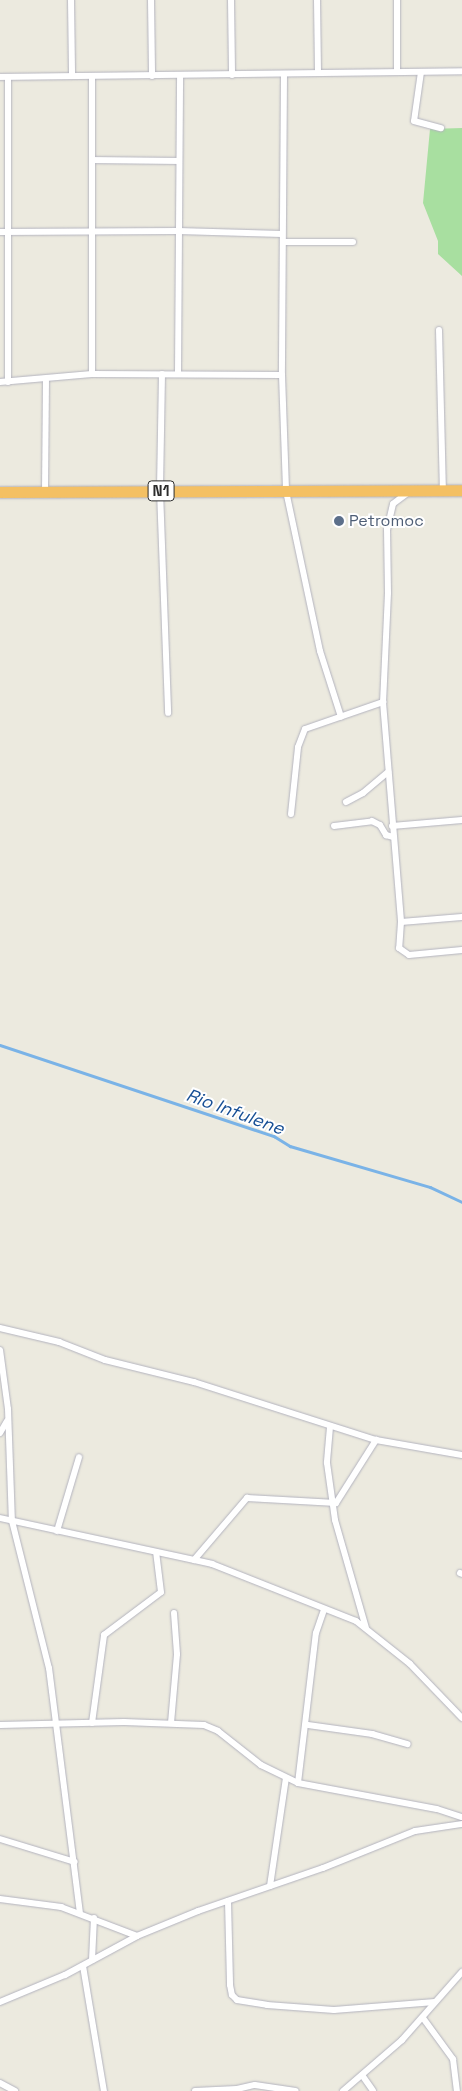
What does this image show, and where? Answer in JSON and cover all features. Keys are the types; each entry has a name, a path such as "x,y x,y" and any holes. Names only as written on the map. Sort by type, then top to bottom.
{"highway":[{"name":"N1","path":"0,492 462,490"}],"street":[{"path":"71,0 72,76"},
{"path":"151,0 152,76"},
{"path":"231,0 232,75"},
{"path":"317,0 318,73"},
{"path":"397,0 398,72"},
{"path":"0,77 462,71"},
{"path":"421,72 414,121 441,128"},
{"path":"284,74 282,375 286,491 320,651 341,717"},
{"path":"92,76 92,374"},
{"path":"178,373 180,76"},
{"path":"8,78 8,382"},
{"path":"92,160 178,161"},
{"path":"0,232 178,231 282,234"},
{"path":"283,242 353,242"},
{"path":"439,330 443,490"},
{"path":"0,382 46,381 53,377 92,374 282,375"},
{"path":"162,374 160,491 168,713"},
{"path":"45,493 46,381"},
{"path":"411,490 393,504 388,517 383,702 401,922 399,948 405,954 462,950"},
{"path":"291,814 302,734 305,729 383,702"},
{"path":"346,802 363,793 388,772"},
{"path":"392,826 462,820"},
{"path":"334,826 372,821 393,837"},
{"path":"401,922 462,917"},
{"path":"0,1328 59,1342 105,1360 194,1382 376,1440 462,1455"},
{"path":"0,1350 8,1420 12,1521 44,1641 57,1725 80,1912"},
{"path":"0,1433 8,1420"},
{"path":"330,1426 328,1463 333,1504 351,1582 366,1628"},
{"path":"333,1504 376,1440"},
{"path":"57,1531 79,1456"},
{"path":"194,1560 247,1498 333,1504"},
{"path":"0,1518 194,1560 252,1578 366,1628 410,1664 462,1718"},
{"path":"92,1723 104,1635 161,1592 156,1553"},
{"path":"298,1783 308,1725 316,1632 324,1610"},
{"path":"171,1723 177,1646 174,1613"},
{"path":"0,1725 171,1723 212,1728 241,1752 298,1783 448,1812 462,1817"},
{"path":"308,1725 372,1734 408,1744"},
{"path":"270,1886 286,1778"},
{"path":"446,1825 448,1812"},
{"path":"0,2002 83,1966 137,1936 415,1831 462,1824"},
{"path":"0,1839 75,1862"},
{"path":"0,1900 80,1912 137,1936"},
{"path":"228,1901 230,1985 232,1995 237,2000 253,2004 334,2010 435,2002"},
{"path":"92,1960 94,1918"},
{"path":"83,1966 104,2091"},
{"path":"343,2091 423,2018 462,1972"},
{"path":"423,2018 449,2050 457,2091"},
{"path":"362,2075 372,2091"},
{"path":"0,2083 15,2091"},
{"path":"195,2091 237,2089 255,2085 296,2091"}],"green space":[{"path":"462,128 462,276 438,254 438,241 423,203 430,129"}],"waterway":[{"name":"Rio Infulene","path":"0,1045 274,1136 290,1146 430,1187 462,1202"}],"place":[{"name":"Petromoc","path":"339,521"}]}
